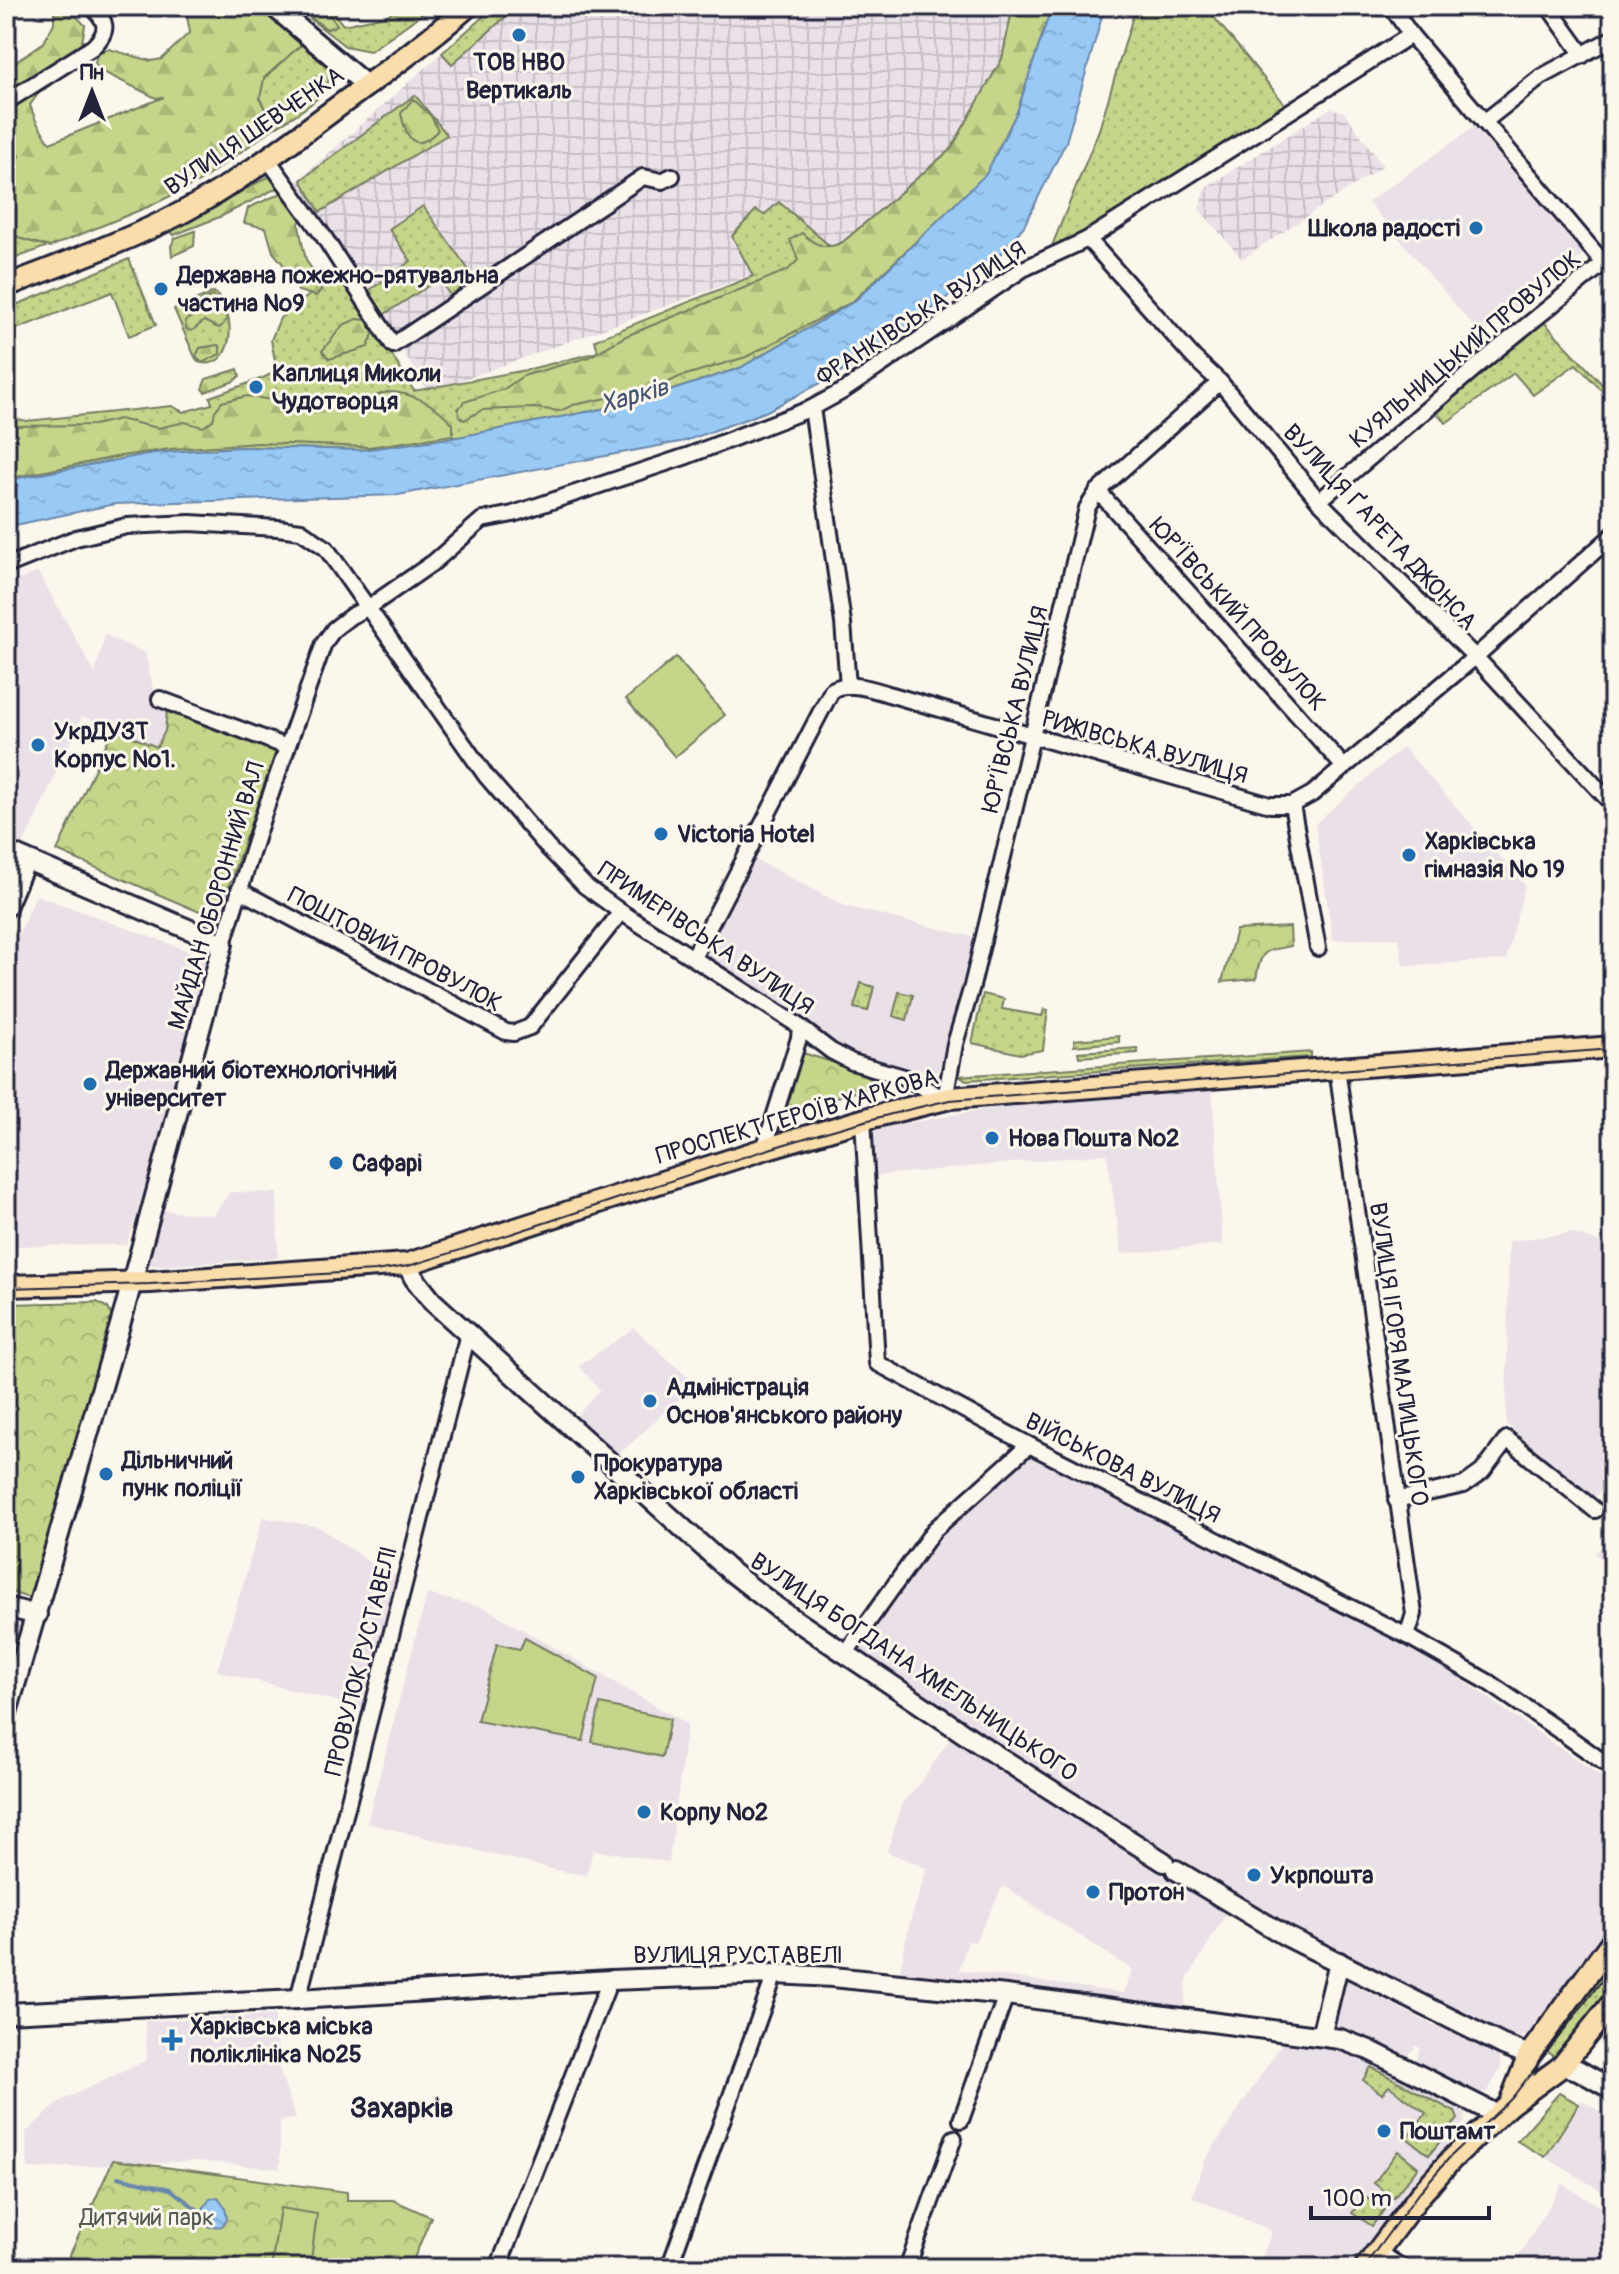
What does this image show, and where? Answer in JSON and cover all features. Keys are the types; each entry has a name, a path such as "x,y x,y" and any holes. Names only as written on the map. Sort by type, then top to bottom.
{"main road":[{"name":"ВУЛИЦЯ ШЕВЧЕНКА","path":"6,286 128,238 182,213 267,158 367,86 433,37 468,6"},
{"name":"ПРОСПЕКТ ГЕРОЇВ ХАРКОВА","path":"6,1286 132,1283 407,1264 764,1149 863,1119 945,1099 990,1093 1338,1072 1613,1047"},
{"path":"1503,2110 1529,2055 1613,1940"},
{"path":"1372,2260 1436,2177 1503,2110 1562,2066 1613,2002"},
{"path":"1529,2055 1562,2066"}],"street":[{"path":"6,102 93,47 106,30 105,22 91,6"},
{"path":"273,6 367,86"},
{"path":"1391,6 1411,35 1608,269"},
{"path":"1548,6 1583,55"},
{"name":"ФРАНКІВСЬКА ВУЛИЦЯ","path":"287,747 324,643 334,629 434,562 482,520 513,514 687,456 812,408 843,391 1023,269 1088,239 1411,35"},
{"path":"1484,122 1541,77 1613,38"},
{"path":"267,158 324,237 393,345 643,177 662,181 672,176"},
{"name":"ВУЛИЦЯ ҐАРЕТА ДЖОНСА","path":"1088,239 1194,358 1220,382 1319,501 1475,657 1613,805"},
{"name":"КУЯЛЬНИЦЬКИЙ ПРОВУЛОК","path":"1319,501 1494,352 1608,269"},
{"name":"ЮР’ЇВСЬКА ВУЛИЦЯ","path":"945,1099 955,1044 972,986 1087,508 1098,491 1220,382"},
{"path":"694,956 832,690 848,686 843,623 812,408"},
{"name":"ЮР’ЇВСЬКИЙ ПРОВУЛОК","path":"1098,491 1344,767"},
{"name":"ПРИМЕРІВСЬКА ВУЛИЦЯ","path":"6,566 76,538 127,526 190,523 301,531 326,548 486,776 585,886 800,1027 831,1051 852,1062 904,1077 945,1099"},
{"path":"1318,948 1292,805 1303,801 1475,657 1613,535"},
{"name":"РИЖІВСЬКА ВУЛИЦЯ","path":"848,686 892,695 1270,805 1292,805"},
{"name":"МАЙДАН ОБОРОННИЙ ВАЛ","path":"6,1716 132,1283 223,944 287,747 160,699"},
{"path":"6,851 223,944"},
{"path":"6,907 26,860"},
{"name":"ПОШТОВИЙ ПРОВУЛОК","path":"239,890 506,1032 514,1033 530,1027 621,912"},
{"path":"764,1149 800,1027"},
{"name":"ВУЛИЦЯ ІГОРЯ МАЛИЦЬКОГО","path":"1338,1072 1414,1614 1407,1636"},
{"name":"ВІЙСЬКОВА ВУЛИЦЯ","path":"863,1119 877,1363 1029,1445 1407,1636 1488,1682 1613,1769"},
{"name":"ВУЛИЦЯ БОГДАНА ХМЕЛЬНИЦЬКОГО","path":"407,1264 432,1301 730,1571 845,1654 1170,1866 1286,1936 1529,2055"},
{"name":"ПРОВУЛОК РУСТАВЕЛІ","path":"298,1999 468,1334"},
{"path":"1396,1500 1454,1488 1474,1480 1507,1439 1595,1510"},
{"path":"845,1654 934,1530 1029,1445"},
{"path":"6,1607 37,1615"},
{"path":"1321,2036 1339,1962"},
{"path":"669,2268 775,1974"},
{"name":"ВУЛИЦЯ РУСТАВЕЛІ","path":"6,2013 610,1980 775,1974 833,1977 1006,1995 1321,2036 1355,2043 1503,2110"},
{"path":"498,2268 610,1980"},
{"path":"961,2120 1006,1995"},
{"path":"1562,2066 1578,2070 1613,2090"},
{"path":"907,2268 954,2138"},
{"path":"1372,2260 1403,2268"}],"shaded area":[{"path":"495,6 1013,6 1002,59 951,149 843,242 429,392 294,184"},
{"path":"1331,108 1344,112 1383,166 1242,259 1199,209 1205,188"},
{"name":"Школа радості","path":"1474,127 1584,254 1481,335 1368,202"},
{"path":"38,572 95,673 105,635 145,653 153,688 167,712 165,731 157,747 82,716 6,883 6,585"},
{"name":"Харківська гімназія № 19","path":"1403,747 1525,885 1506,960 1403,966 1399,938 1333,940 1315,824"},
{"path":"752,858 845,906 977,938 938,1071 922,1075 855,1055 706,956"},
{"name":"Державний біотехнологічний університет","path":"36,895 208,958 141,1204 126,1245 6,1246 6,963"},
{"path":"1212,1090 1223,1244 1122,1254 1107,1154 872,1176 870,1131 881,1128 997,1107"},
{"path":"230,1192 277,1193 278,1258 149,1264 146,1260 157,1210 213,1215"},
{"path":"1571,1233 1613,1246 1613,1473 1594,1499 1506,1424 1509,1241"},
{"path":"634,1328 695,1384 614,1459 572,1421 600,1390 579,1366"},
{"path":"1031,1450 1415,1647 1613,1785 1613,1926 1531,2033 1519,2038 1510,2036 1292,1931 1218,1890 962,1722 855,1647 937,1530"},
{"path":"263,1517 319,1527 383,1572 399,1576 367,1709 217,1671"},
{"path":"1613,1530 1613,1569 1595,1554"},
{"path":"427,1594 485,1608 687,1724 669,1862 593,1850 587,1875 367,1823"},
{"path":"6,1611 20,1615 26,1625 6,1691"},
{"path":"952,1736 1189,1891 1227,1912 1187,1980 1183,2014 899,1977 908,1929 927,1868 887,1852 903,1802 918,1786","holes":["1003,1886 1133,1970 1123,1993 959,1970 968,1941 975,1942"]},
{"path":"1345,1974 1364,1984 1365,1990 1438,2028 1444,2025 1499,2054 1501,2068 1488,2091 1476,2094 1415,2063 1420,2048 1416,2046 1405,2058 1359,2033 1336,2029 1332,2025"},
{"path":"275,2015 280,2072 296,2119 280,2121 280,2169 197,2161 28,2169 26,2132 61,2101 147,2060 145,2021"},
{"path":"1285,2039 1350,2051 1456,2106 1465,2114 1464,2123 1352,2268 1258,2268 1272,2231 1192,2197 1205,2160"},
{"path":"1581,2100 1613,2119 1613,2198 1545,2157"},
{"path":"1562,2184 1613,2214 1613,2268 1512,2268"}],"green space":[{"path":"54,6 69,9 85,25 81,48 6,94 6,69 44,42 54,23"},
{"path":"185,6 260,6 303,43 264,78 260,99 274,128 199,182 150,206 50,247 6,232 6,163 20,156 11,143 10,107 49,79 50,85 30,105 50,143 164,97 156,98 101,71 95,63 97,53 109,49 151,61 162,59 190,32"},
{"path":"295,6 323,6 337,25 327,29"},
{"path":"323,6 329,6 343,25 385,16 404,6 433,6 370,51 345,46 309,18 327,29 336,25"},
{"path":"495,6 518,6 452,64 442,53"},
{"path":"1013,6 1052,6 1017,112 986,174 855,301 740,368 633,403 458,437 362,450 240,447 154,453 6,482 6,417 27,421 172,406 183,412 212,404 210,397 277,371 271,340 280,318 340,271 414,391 526,370 598,352 595,340 753,276 732,236 756,210 764,215 779,202 831,247 843,242 951,149 1002,59"},
{"path":"1013,6 1052,6 1017,112 986,175 852,302 746,357 679,377 657,388 573,405 560,411 534,408 482,410 464,420 459,416 458,409 464,402 504,389 523,376 589,357 626,336 788,270 798,260 790,240 802,233 821,245 843,242 951,149 1002,59"},
{"path":"1136,6 1205,6 1288,108 1049,253 1099,130"},
{"path":"303,43 329,64 327,85 313,102 274,128 260,99 264,77"},
{"path":"415,95 447,135 320,212 301,180"},
{"path":"413,99 431,116 438,130 418,142 409,136 401,113"},
{"path":"270,176 278,184 277,188 222,216 174,235 171,232 177,226"},
{"path":"286,191 304,216 299,223 307,262 318,275 320,283 321,290 316,296 298,291 287,269 273,252 266,228 244,223 248,208"},
{"path":"423,206 476,280 451,297 439,279 380,317 367,292 411,261 389,229"},
{"path":"195,231 194,246 172,256 171,246 175,238"},
{"path":"6,232 22,239 48,246 6,262"},
{"path":"129,259 156,325 129,336 112,292 6,333 6,309"},
{"path":"214,292 227,314 229,340 219,359 210,363 198,362 174,309"},
{"path":"211,296 222,305 227,320 220,328 204,321 192,331 186,329 185,321 197,314 201,301"},
{"path":"357,319 369,320 373,334 368,347 329,359 322,351 343,325"},
{"path":"1542,320 1613,396 1613,402 1576,364 1533,395 1514,373 1446,423 1435,411"},
{"path":"220,346 220,354 202,363 196,356 200,348"},
{"path":"238,369 240,376 234,381 205,392 202,389 206,379"},
{"path":"387,392 406,394 432,406 453,424 453,435 369,447 259,443 171,449 6,479 6,420 13,426 94,425 119,419 158,428 185,422 203,427 213,420 222,402 247,396 296,404 316,396 349,405"},
{"path":"676,657 725,715 675,757 626,699"},
{"path":"167,712 276,751 225,897 220,905 209,910 195,910 57,851 113,729 157,747 165,731"},
{"path":"1290,927 1291,946 1265,954 1256,979 1222,982 1236,930"},
{"path":"861,983 874,987 868,1011 854,1008"},
{"path":"899,992 913,995 907,1020 893,1016"},
{"path":"983,994 1004,999 1002,1009 1042,1016 1044,1009 1048,1010 1043,1050 1020,1054 972,1043"},
{"path":"1119,1036 1119,1042 1074,1046 1074,1040"},
{"path":"1137,1048 1138,1053 1079,1057 1078,1052"},
{"path":"800,1052 838,1064 885,1084 784,1111"},
{"path":"1311,1052 1311,1057 967,1080 957,1076"},
{"path":"97,1302 108,1308 114,1321 33,1599 6,1591 6,1304"},
{"path":"525,1638 598,1678 583,1741 477,1721 497,1644 520,1649"},
{"path":"600,1704 670,1719 662,1757 592,1742"},
{"path":"1613,1956 1613,1990 1574,2042 1556,2058 1544,2049"},
{"path":"1371,2067 1455,2112 1458,2119 1429,2155 1407,2138 1426,2113 1389,2086 1382,2094 1363,2080"},
{"path":"1559,2093 1579,2104 1545,2157 1517,2141"},
{"path":"1398,2151 1418,2167 1393,2198 1374,2183"},
{"name":"Дитячий парк","path":"113,2160 347,2192 347,2200 393,2200 431,2217 410,2268 64,2268"},
{"path":"1364,2196 1384,2210 1372,2226 1352,2213"},
{"path":"280,2208 317,2214 310,2268 271,2268"}],"water":[{"path":"1052,6 1105,6 1066,142 1024,226 997,258 871,357 765,412 685,441 398,495 115,504 6,527 6,482 19,478 154,453 240,447 362,450 458,437 633,403 740,368 855,301 986,174 1017,112"},
{"path":"218,2197 225,2207 227,2219 222,2226 210,2227 200,2222 199,2215 210,2199"}],"waterway":[{"path":"118,2177 170,2189 202,2213 206,2212"}],"tram line":[{"path":"6,1288 150,1284 375,1271 408,1266 813,1136 950,1100 1613,1049"},
{"path":"1363,2268 1417,2195 1450,2157 1512,2098 1613,1966"}],"place":[{"name":"ТОВ НВО Вертикаль","path":"519,35"},
{"name":"Школа радості","path":"1476,228"},
{"name":"Державна пожежно-рятувальна частина №9","path":"161,289"},
{"name":"Каплиця Миколи Чудотворця","path":"256,387"},
{"name":"УкрДУЗТ Корпус №1.","path":"38,745"},
{"name":"Victoria Hotel","path":"661,834"},
{"name":"Харківська гімназія № 19","path":"1409,855"},
{"name":"Державний біотехнологічний університет","path":"90,1084"},
{"name":"Нова Пошта №2","path":"992,1138"},
{"name":"Сафарі","path":"336,1163"},
{"name":"Адміністрація Основ'янського району","path":"650,1401"},
{"name":"Дільничний пунк поліції","path":"106,1474"},
{"name":"Прокуратура Харківської області","path":"578,1477"},
{"name":"Корпу №2","path":"644,1812"},
{"name":"Укрпошта","path":"1254,1875"},
{"name":"Протон","path":"1093,1892"},
{"name":"Харківська міська поліклініка №25","path":"172,2040"},
{"name":"Поштамт","path":"1384,2131"}],"district":[{"name":"Захарків","path":"402,2107"}],"water label":[{"name":"Харків","path":"634,395"}]}
